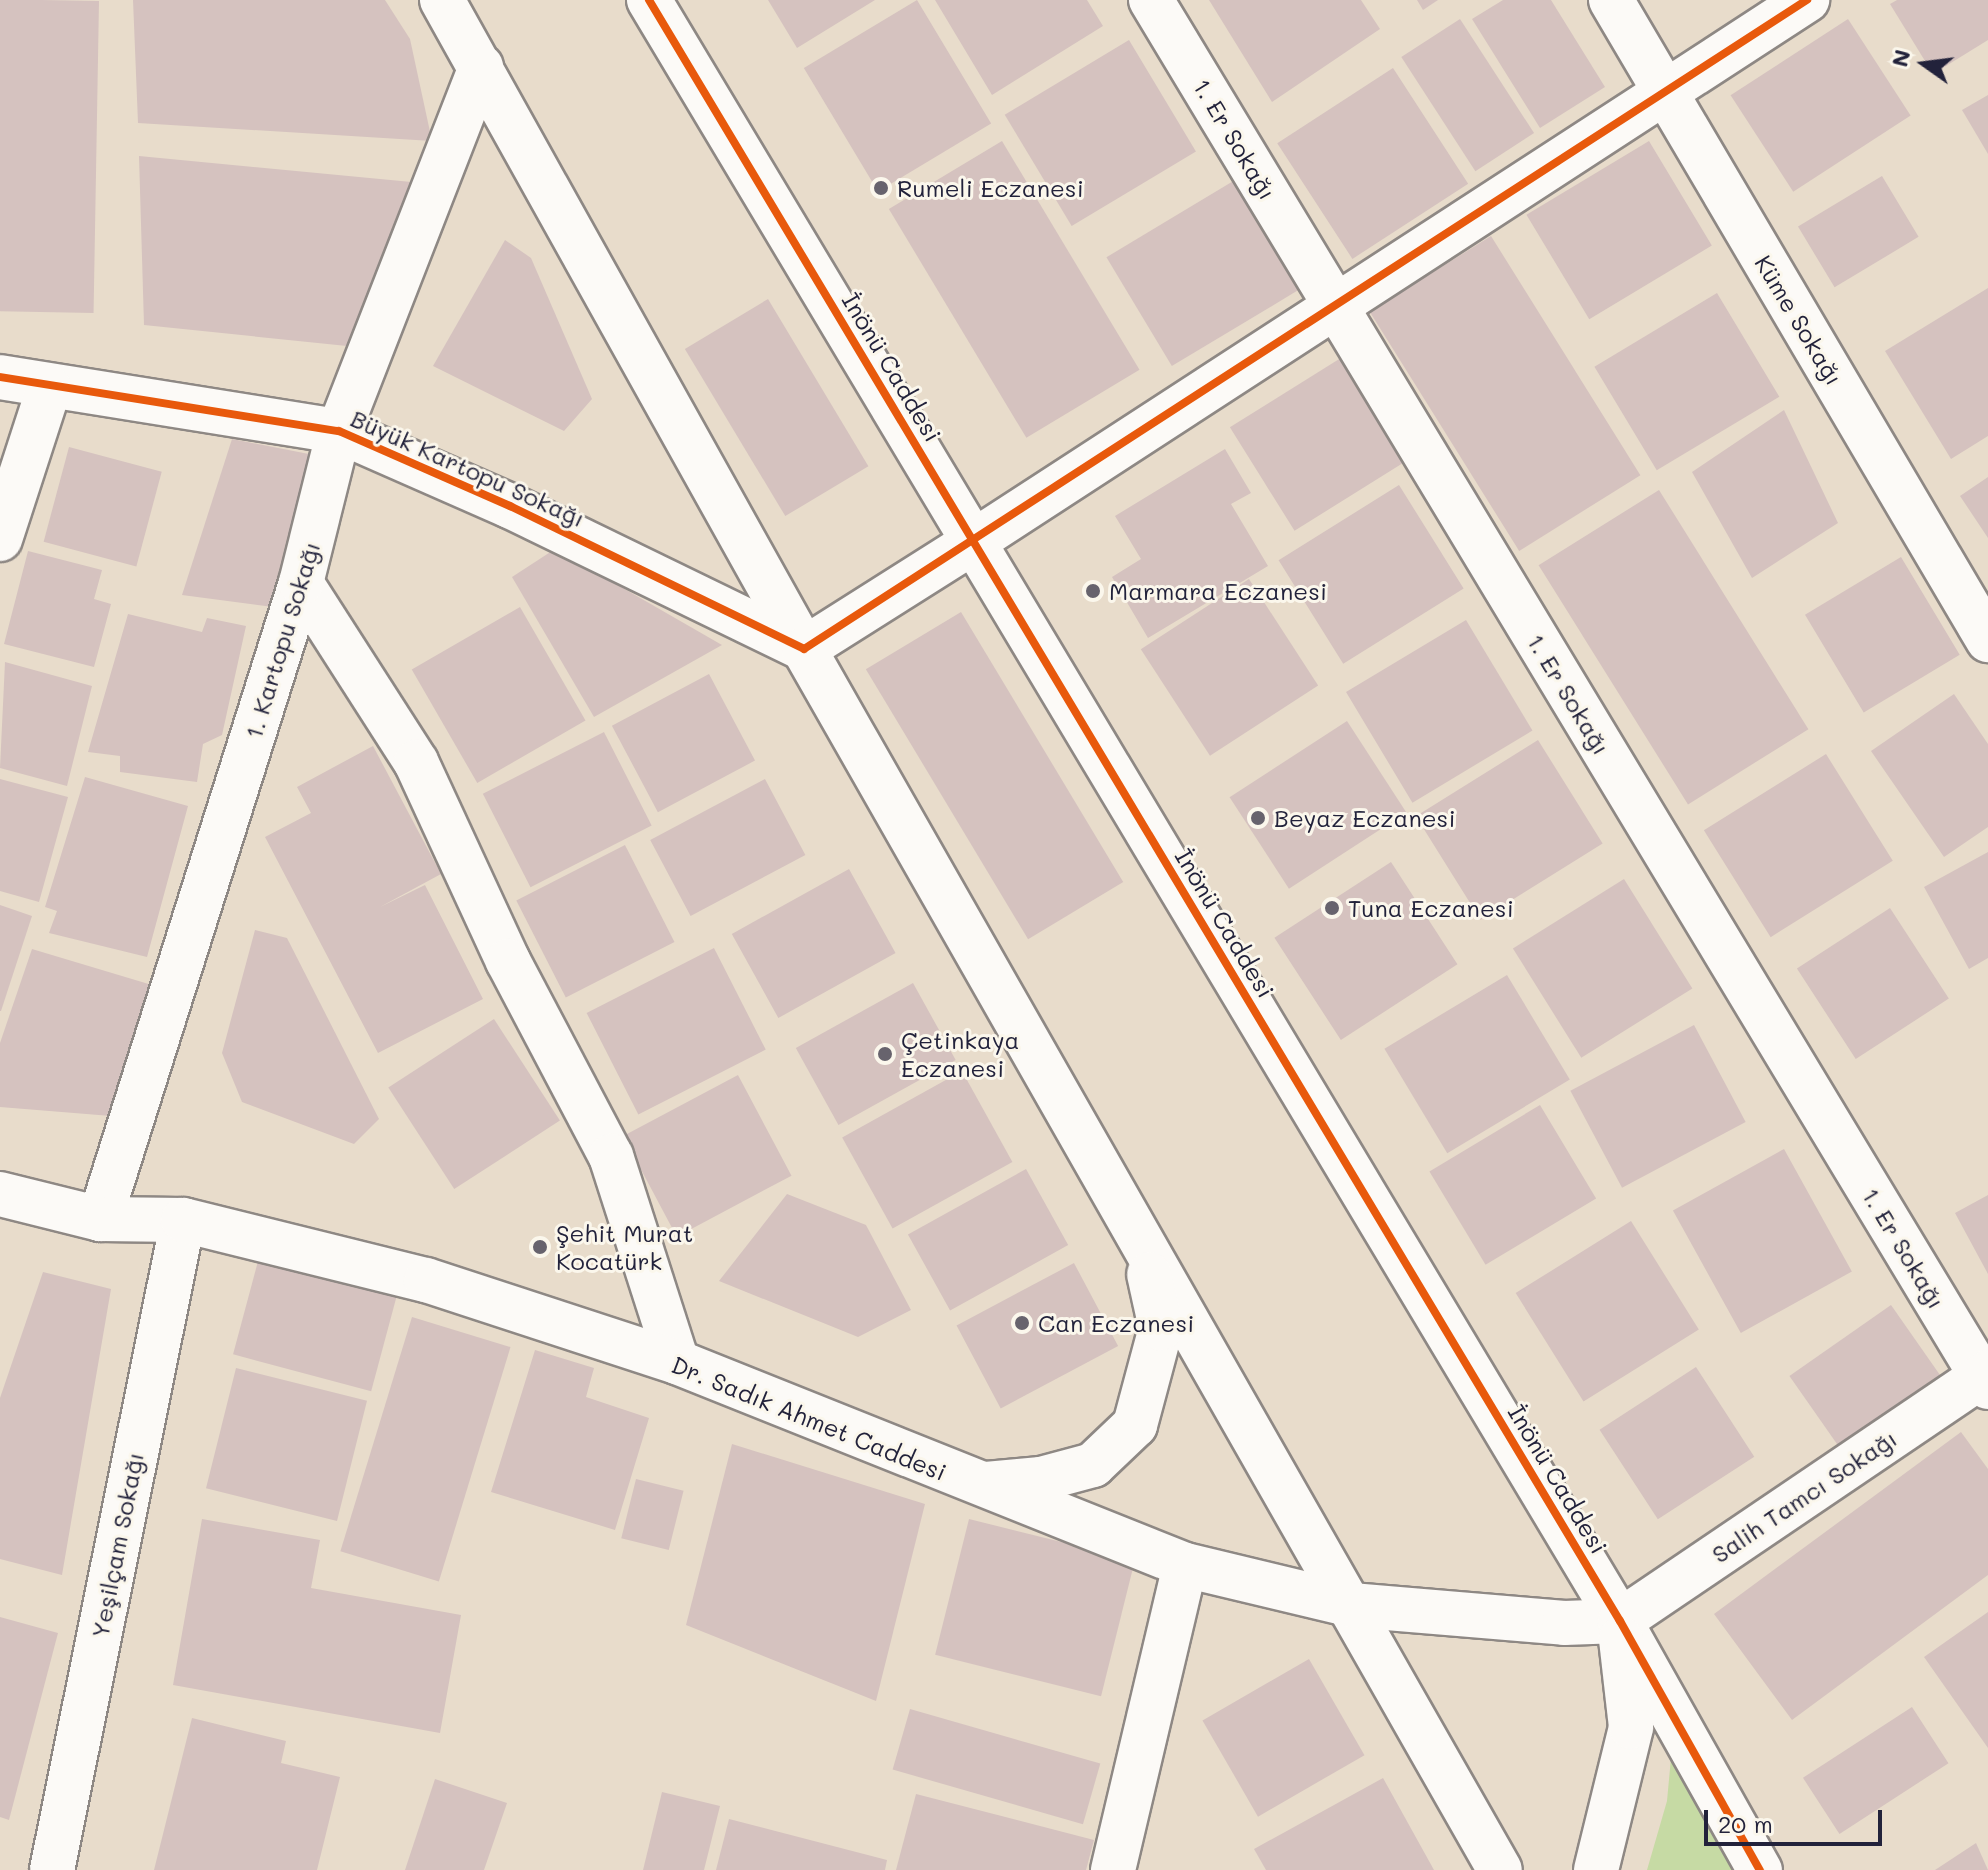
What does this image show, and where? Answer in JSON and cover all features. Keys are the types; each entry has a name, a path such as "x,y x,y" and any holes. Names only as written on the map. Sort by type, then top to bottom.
{"street":[{"path":"442,0 804,649 1500,1870"},
{"name":"İnönü Caddesi","path":"649,0 1620,1621 1760,1870"},
{"name":"1. Er Sokağı","path":"1151,0 1986,1379"},
{"name":"Küme Sokağı","path":"1611,0 1988,640"},
{"path":"804,649 1807,0"},
{"name":"1. Kartopu Sokağı","path":"100,1219 301,583 339,431 481,67"},
{"name":"Büyük Kartopu Sokağı","path":"0,377 49,388 339,431 510,506 804,649"},
{"path":"0,539 49,388"},
{"path":"301,583 416,762 508,961 611,1156 677,1362"},
{"name":"Dr. Sadık Ahmet Caddesi","path":"0,1194 100,1219 183,1220 426,1280 677,1362 975,1485 1185,1565 1351,1605 1564,1623 1620,1621"},
{"name":"Yeşilçam Sokağı","path":"52,1870 183,1220"},
{"path":"975,1485 1041,1479 1093,1465 1135,1425 1161,1328 1140,1237"},
{"name":"Salih Tamcı Sokağı","path":"1620,1621 1986,1379"},
{"path":"1113,1870 1185,1565"},
{"path":"1596,1870 1631,1727 1620,1621"}],"green space":[{"path":"1672,1747 1740,1870 1647,1870 1667,1801"}],"building":[{"path":"0,0 99,1 94,313 0,311"},
{"path":"133,0 385,0 410,39 432,141 138,123"},
{"path":"768,0 875,0 797,48"},
{"path":"917,0 991,123 878,191 804,68"},
{"path":"935,0 1087,0 1103,26 992,95"},
{"path":"1209,0 1361,0 1380,29 1272,102"},
{"path":"1417,0 1438,0 1423,10"},
{"path":"1503,0 1551,0 1605,87 1540,128 1472,19"},
{"path":"1897,0 1988,0 1988,40 1933,74 1890,4"},
{"path":"1460,19 1534,133 1475,171 1401,57"},
{"path":"1848,19 1911,115 1793,192 1731,95"},
{"path":"1129,40 1196,151 1072,226 1005,115"},
{"path":"1393,68 1468,184 1352,259 1277,143"},
{"path":"1988,95 1988,154 1962,110"},
{"path":"1002,141 1140,370 1026,438 889,209"},
{"path":"1649,141 1712,246 1589,319 1526,215"},
{"path":"139,156 422,183 347,346 144,325"},
{"path":"1882,176 1919,237 1835,287 1798,226"},
{"path":"1235,180 1300,289 1172,366 1106,257"},
{"path":"1491,236 1640,475 1519,551 1370,312"},
{"path":"505,240 531,258 592,399 564,431 433,366"},
{"path":"1988,288 1988,436 1951,459 1885,351"},
{"path":"1717,293 1779,397 1657,470 1594,367"},
{"path":"768,299 868,466 785,516 685,349"},
{"path":"1352,351 1417,454 1295,531 1230,427"},
{"path":"1784,410 1838,523 1752,578 1692,472"},
{"path":"232,439 314,455 273,607 182,595"},
{"path":"69,447 162,472 136,567 44,542"},
{"path":"1225,449 1251,493 1231,504 1268,566 1148,638 1112,577 1141,559 1115,516"},
{"path":"1988,477 1988,538 1960,496"},
{"path":"1399,485 1464,588 1343,664 1279,560"},
{"path":"1659,490 1808,729 1688,804 1539,565"},
{"path":"555,549 722,645 594,717 512,577"},
{"path":"28,551 102,570 94,599 111,604 94,667 4,644"},
{"path":"1901,557 1960,655 1864,712 1805,615"},
{"path":"1249,579 1318,686 1210,756 1141,649"},
{"path":"520,607 586,720 477,783 412,670"},
{"path":"961,612 1123,882 1028,939 866,669"},
{"path":"128,614 202,632 207,618 246,626 222,735 203,744 197,782 120,772 120,756 88,752"},
{"path":"1466,620 1532,731 1412,803 1346,692"},
{"path":"5,662 92,686 67,786 0,768"},
{"path":"709,674 755,761 658,812 612,726"},
{"path":"1954,694 1988,744 1988,827 1944,857 1871,751"},
{"path":"1347,721 1406,812 1289,889 1230,797"},
{"path":"604,732 652,826 530,887 483,794"},
{"path":"1538,740 1603,843 1481,920 1416,816"},
{"path":"373,746 441,874 380,907 425,885 483,999 378,1053 265,837 311,813 297,787"},
{"path":"1826,754 1893,861 1771,937 1704,830"},
{"path":"85,777 188,806 147,957 49,933 57,911 45,907"},
{"path":"0,779 68,797 39,902 0,891"},
{"path":"765,779 805,855 691,916 650,840"},
{"path":"625,845 674,942 566,998 516,900"},
{"path":"1988,852 1988,958 1969,969 1924,887"},
{"path":"1391,862 1457,964 1341,1040 1274,938"},
{"path":"849,869 896,953 778,1018 732,934"},
{"path":"1624,879 1692,988 1581,1058 1513,948"},
{"path":"0,905 32,916 1,1011 0,1011"},
{"path":"1890,908 1949,999 1856,1059 1797,968"},
{"path":"255,930 287,938 379,1119 354,1144 242,1102 222,1053"},
{"path":"714,948 766,1050 638,1114 587,1013"},
{"path":"32,949 152,985 111,1116 0,1107 0,1043"},
{"path":"1507,975 1570,1080 1447,1153 1384,1049"},
{"path":"913,983 956,1060 838,1125 796,1048"},
{"path":"494,1019 560,1120 454,1189 388,1088"},
{"path":"1694,1025 1746,1122 1622,1188 1570,1091"},
{"path":"962,1071 1012,1162 893,1228 842,1137"},
{"path":"738,1075 792,1176 677,1237 623,1136"},
{"path":"1540,1105 1596,1198 1486,1265 1429,1171"},
{"path":"1784,1149 1852,1271 1741,1333 1673,1211"},
{"path":"1026,1169 1068,1245 950,1311 908,1234"},
{"path":"787,1194 866,1225 911,1310 858,1337 719,1281"},
{"path":"1988,1195 1988,1274 1955,1213"},
{"path":"1631,1221 1699,1330 1583,1402 1516,1293"},
{"path":"261,1250 399,1287 371,1391 233,1354"},
{"path":"1074,1263 1118,1346 1001,1408 957,1325"},
{"path":"43,1272 111,1289 62,1575 0,1559 0,1398"},
{"path":"1891,1305 1944,1381 1843,1452 1789,1376"},
{"path":"412,1317 510,1347 439,1581 340,1551"},
{"path":"535,1350 594,1368 586,1397 649,1418 615,1530 491,1492"},
{"path":"1696,1367 1754,1457 1658,1519 1600,1430"},
{"path":"236,1368 367,1401 337,1521 206,1488"},
{"path":"1961,1432 1988,1469 1988,1575 1792,1720 1714,1614"},
{"path":"732,1444 925,1504 876,1701 686,1625"},
{"path":"636,1479 684,1491 669,1550 621,1538"},
{"path":"202,1519 320,1540 311,1588 461,1615 440,1733 173,1685"},
{"path":"969,1519 1135,1560 1101,1696 935,1655"},
{"path":"1988,1612 1988,1748 1924,1657"},
{"path":"0,1617 58,1633 9,1820 0,1817"},
{"path":"1309,1659 1364,1755 1258,1817 1202,1720"},
{"path":"1912,1707 1948,1763 1839,1834 1803,1778"},
{"path":"910,1709 1100,1764 1083,1824 893,1770"},
{"path":"192,1718 286,1741 281,1763 340,1777 317,1870 154,1870"},
{"path":"1383,1778 1434,1870 1266,1870 1254,1849"},
{"path":"435,1779 507,1803 484,1870 405,1870"},
{"path":"662,1792 720,1806 704,1870 643,1870"},
{"path":"916,1794 1094,1840 1086,1870 896,1870"},
{"path":"729,1819 887,1860 885,1870 716,1870"},
{"path":"1976,1843 1988,1870 1935,1870"}],"cycle path":[{"path":"649,0 1620,1621 1760,1870"},
{"path":"0,377 339,431 510,506 804,649 1807,0"}],"place":[{"name":"Rumeli Eczanesi","path":"881,188"},
{"name":"Marmara Eczanesi","path":"1093,591"},
{"name":"Beyaz Eczanesi","path":"1258,818"},
{"name":"Tuna Eczanesi","path":"1332,908"},
{"name":"Çetinkaya Eczanesi","path":"885,1054"},
{"name":"Şehit Murat Kocatürk","path":"540,1247"},
{"name":"Can Eczanesi","path":"1022,1323"}]}
